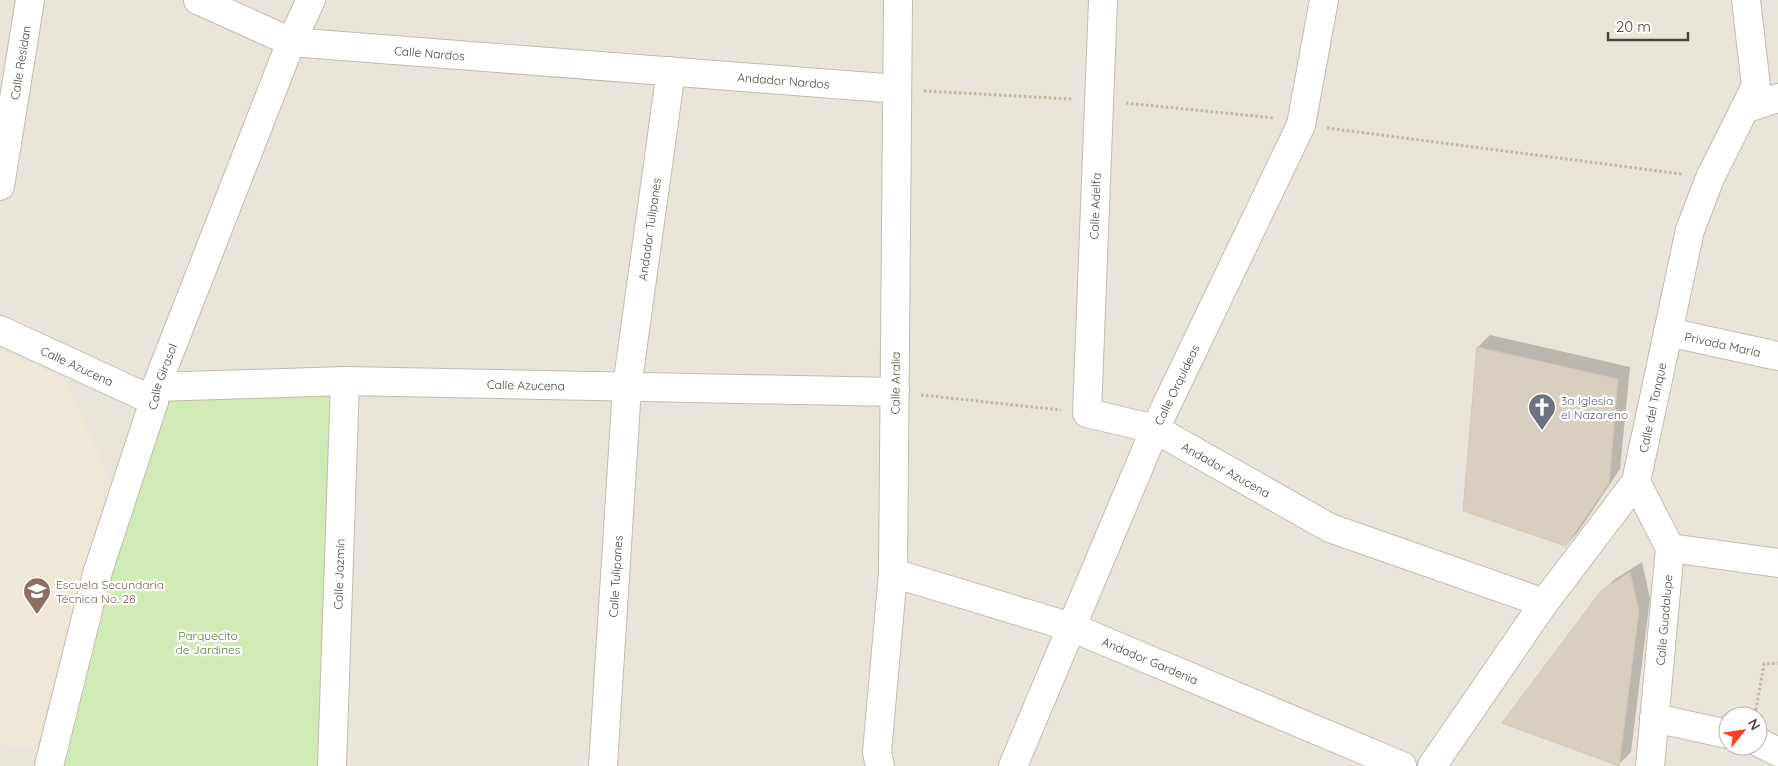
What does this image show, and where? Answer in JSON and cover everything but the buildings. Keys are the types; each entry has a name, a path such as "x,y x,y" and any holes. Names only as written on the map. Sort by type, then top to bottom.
{"street":[{"name":"Calle Residan","path":"0,186 30,0"},
{"name":"Calle Nardos","path":"198,0 291,42 671,71"},
{"name":"Calle Girasol","path":"49,766 97,574 156,394 291,42 311,0"},
{"name":"Calle Aralia","path":"880,766 877,752 893,573 898,0"},
{"name":"Calle Adelfa","path":"1087,413 1103,0"},
{"name":"Calle Orquídeas","path":"1013,766 1155,428 1301,125 1324,0"},
{"name":"Calle del Tanque","path":"1432,766 1544,602 1636,482 1690,230 1710,178 1756,86 1746,0"},
{"name":"Andador Nardos","path":"671,71 897,89"},
{"name":"Andador Tulipanes","path":"626,387 671,71"},
{"path":"1744,109 1778,98"},
{"name":"Calle Azucena","path":"0,330 156,394 345,381 895,392"},
{"name":"Privada María","path":"1668,332 1778,356"},
{"name":"Calle Jazmín","path":"332,766 345,381"},
{"name":"Calle Tulipanes","path":"603,766 626,387"},
{"name":"Andador Azucena","path":"1087,413 1155,428 1330,528 1544,602"},
{"path":"1636,482 1670,548 1778,563"},
{"name":"Calle Guadalupe","path":"1650,766 1670,548"},
{"name":"Andador Gardenia","path":"893,573 1071,627 1402,766"},
{"path":"1654,718 1718,732"}],"path":[{"path":"895,392 1087,413"},
{"path":"1757,706 1764,664 1778,663"}],"shaded area":[{"path":"0,0 1778,0 1778,766 0,766"},
{"name":"Escuela Secundaria Técnica No. 28","path":"0,350 63,378 113,485 36,747 0,745"}],"green space":[{"name":"Parquecito de Jardines","path":"332,381 332,766 49,766 161,392"}],"place":[{"name":"3a Iglesia el Nazareno","path":"1542,431"},
{"name":"Escuela Secundaria Técnica No. 28","path":"37,615"}]}
